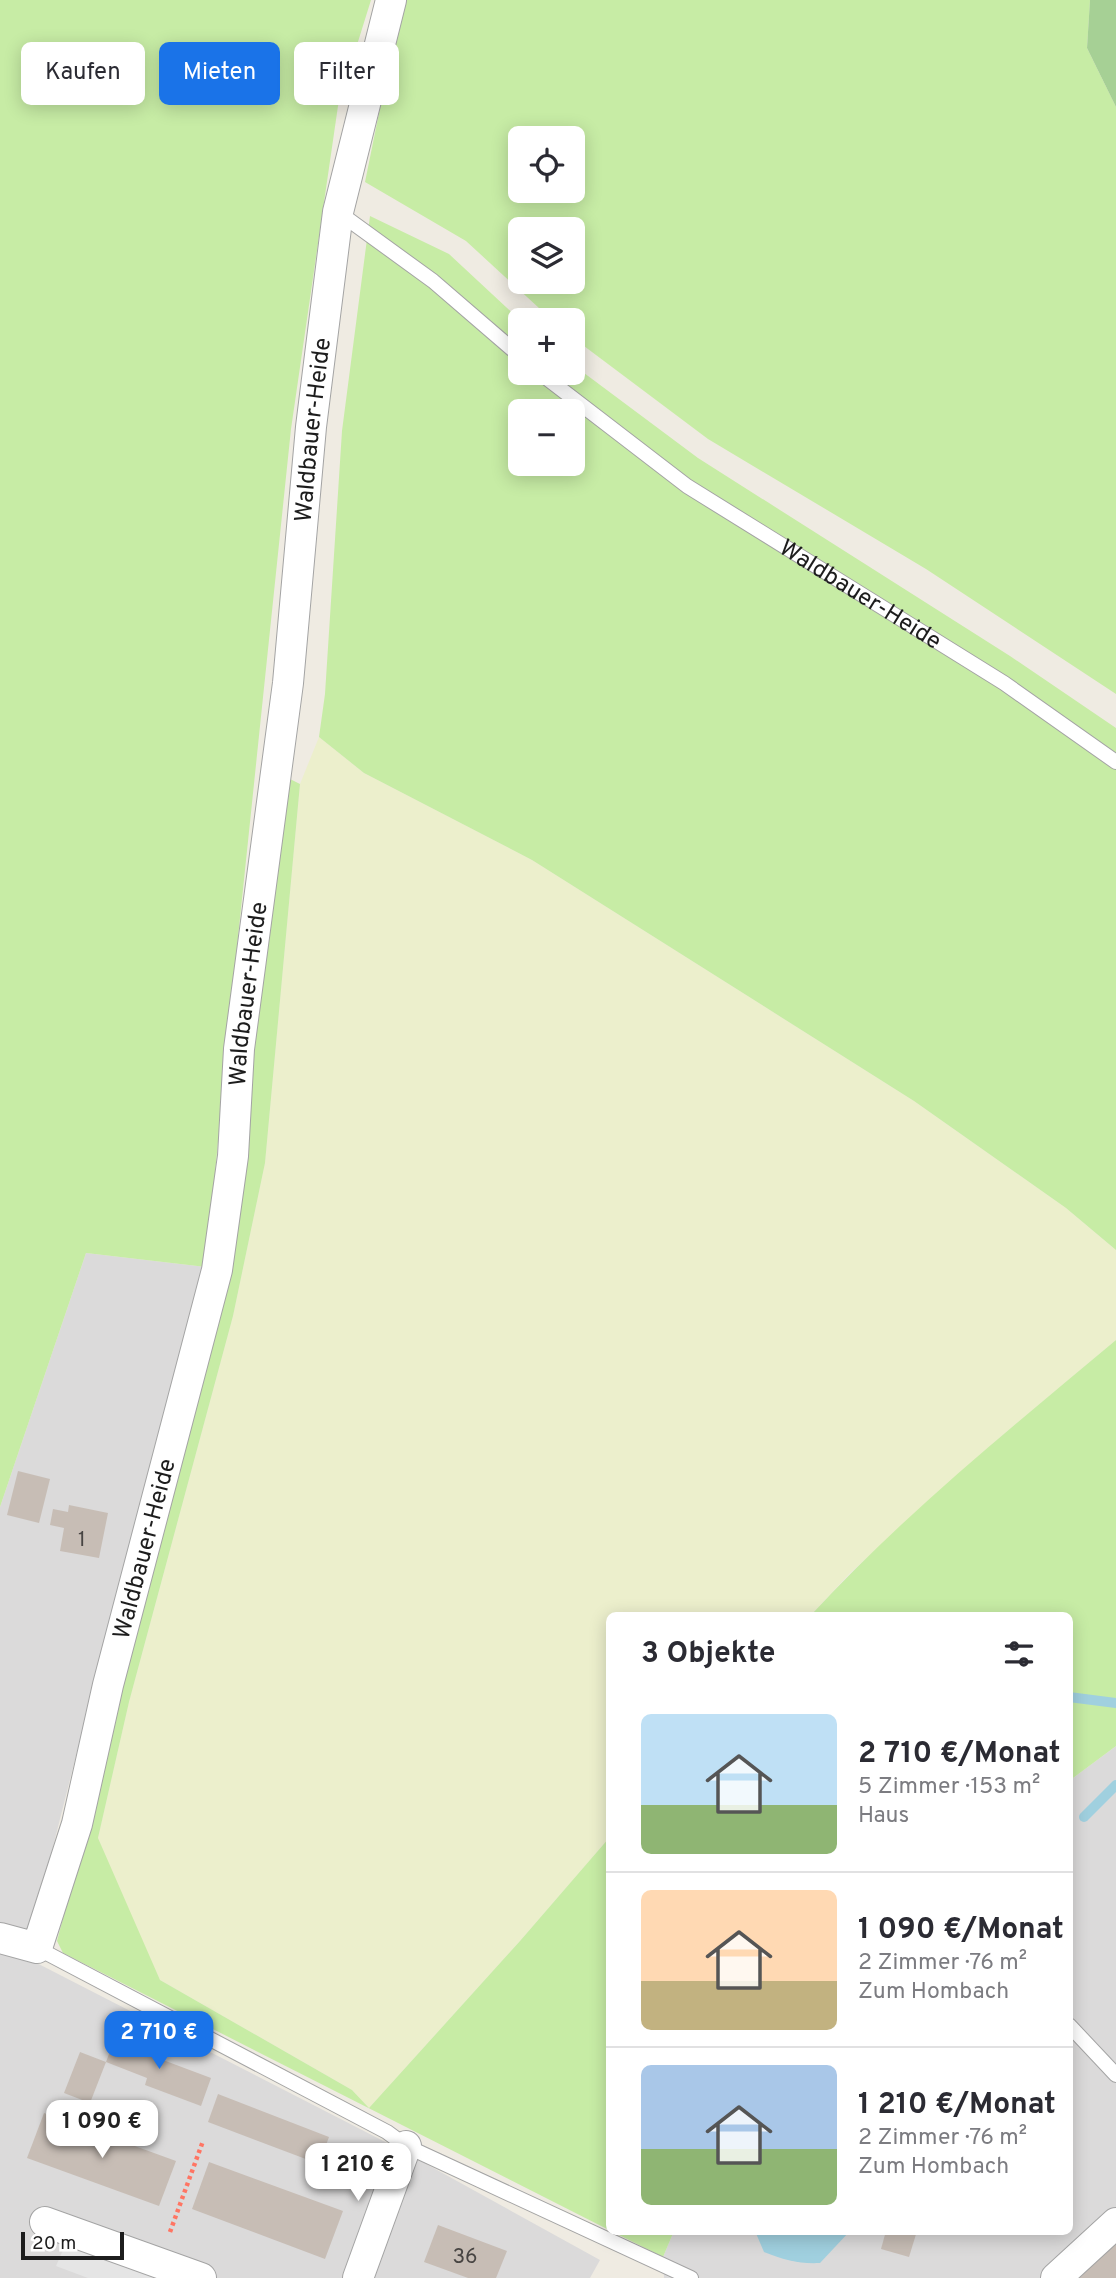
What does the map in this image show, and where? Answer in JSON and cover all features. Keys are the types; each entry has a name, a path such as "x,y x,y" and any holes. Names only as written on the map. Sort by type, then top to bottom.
{"street":[{"name":"Waldbauer-Heide","path":"37,1948 77,1824 108,1685 218,1270 233,1156 239,1049 288,683 311,426 338,212 391,0"},
{"path":"0,1938 37,1948"},
{"path":"358,2278 406,2146"},
{"path":"45,2222 201,2278"},
{"path":"1056,2278 1116,2223"}],"lane":[{"path":"338,212 433,281 508,346"},
{"name":"Waldbauer-Heide","path":"556,385 687,486 1004,683 1116,762"},
{"path":"37,1948 387,2132 406,2146 691,2278"},
{"path":"1073,2029 1116,2075"}],"path":[{"path":"159,2263 203,2141"}],"shaded area":[{"path":"86,1253 206,1267 190,1315 151,1460 25,1957 399,2149 600,2260 590,2278 0,2278 0,1507"},
{"path":"1116,1746 1116,2278 664,2278 663,2257 672,2235 1073,2235 1073,1778"},
{"path":"66,2243 157,2278 88,2278 56,2266"}],"green space":[{"path":"0,0 371,0 358,42 294,42 294,105 338,105 291,429 206,1267 86,1253 0,1507"},
{"path":"402,0 1090,0 1087,48 1116,107 1116,694 926,569 708,439 585,347 585,308 539,308 524,294 585,294 585,217 508,217 508,280 466,241 365,182 381,105 399,105 399,42 393,42"},
{"path":"1090,0 1116,0 1116,107 1087,48"},
{"path":"370,216 449,254 508,309 508,385 585,385 585,374 698,458 1010,656 1116,728 1116,1250 1066,1208 914,1101 532,860 364,773 319,737 325,694 342,431"},
{"path":"319,737 364,773 532,860 914,1101 1066,1208 1116,1250 1116,1340 998,1439 850,1573 814,1612 606,1612 606,1841 369,2108 352,2090 160,1980 127,1911 98,1838 129,1702 233,1316 265,1163 300,784"},
{"path":"288,778 300,784 265,1163 233,1316 129,1702 98,1838 160,1980 352,2090 369,2108 606,1841 606,2228 63,1953 57,1941 85,1835 248,1067"},
{"path":"1116,1340 1116,1746 1073,1778 1073,1612 814,1612 920,1507"},
{"path":"619,2235 672,2235 663,2257"}],"water":[{"path":"757,2235 846,2235 820,2263 792,2261 764,2252"}],"building":[{"path":"18,1471 50,1479 39,1523 7,1515"},
{"path":"69,1505 108,1513 99,1558 60,1551 64,1528 50,1525 53,1509 68,1512"},
{"path":"116,2035 158,2051 155,2057 211,2078 201,2106 145,2085 147,2078 106,2062"},
{"path":"80,2052 106,2062 90,2103 64,2093"},
{"path":"218,2094 329,2137 319,2164 208,2122"},
{"path":"44,2113 176,2161 159,2206 27,2158"},
{"path":"209,2162 343,2211 325,2259 192,2209"},
{"path":"438,2225 507,2251 496,2278 468,2278 424,2262"},
{"path":"885,2235 916,2235 909,2257 881,2249"},
{"path":"1116,2239 1116,2278 1071,2278"}],"waterway":[{"path":"1073,1698 1116,1703"},
{"path":"1084,1817 1116,1785"}]}
